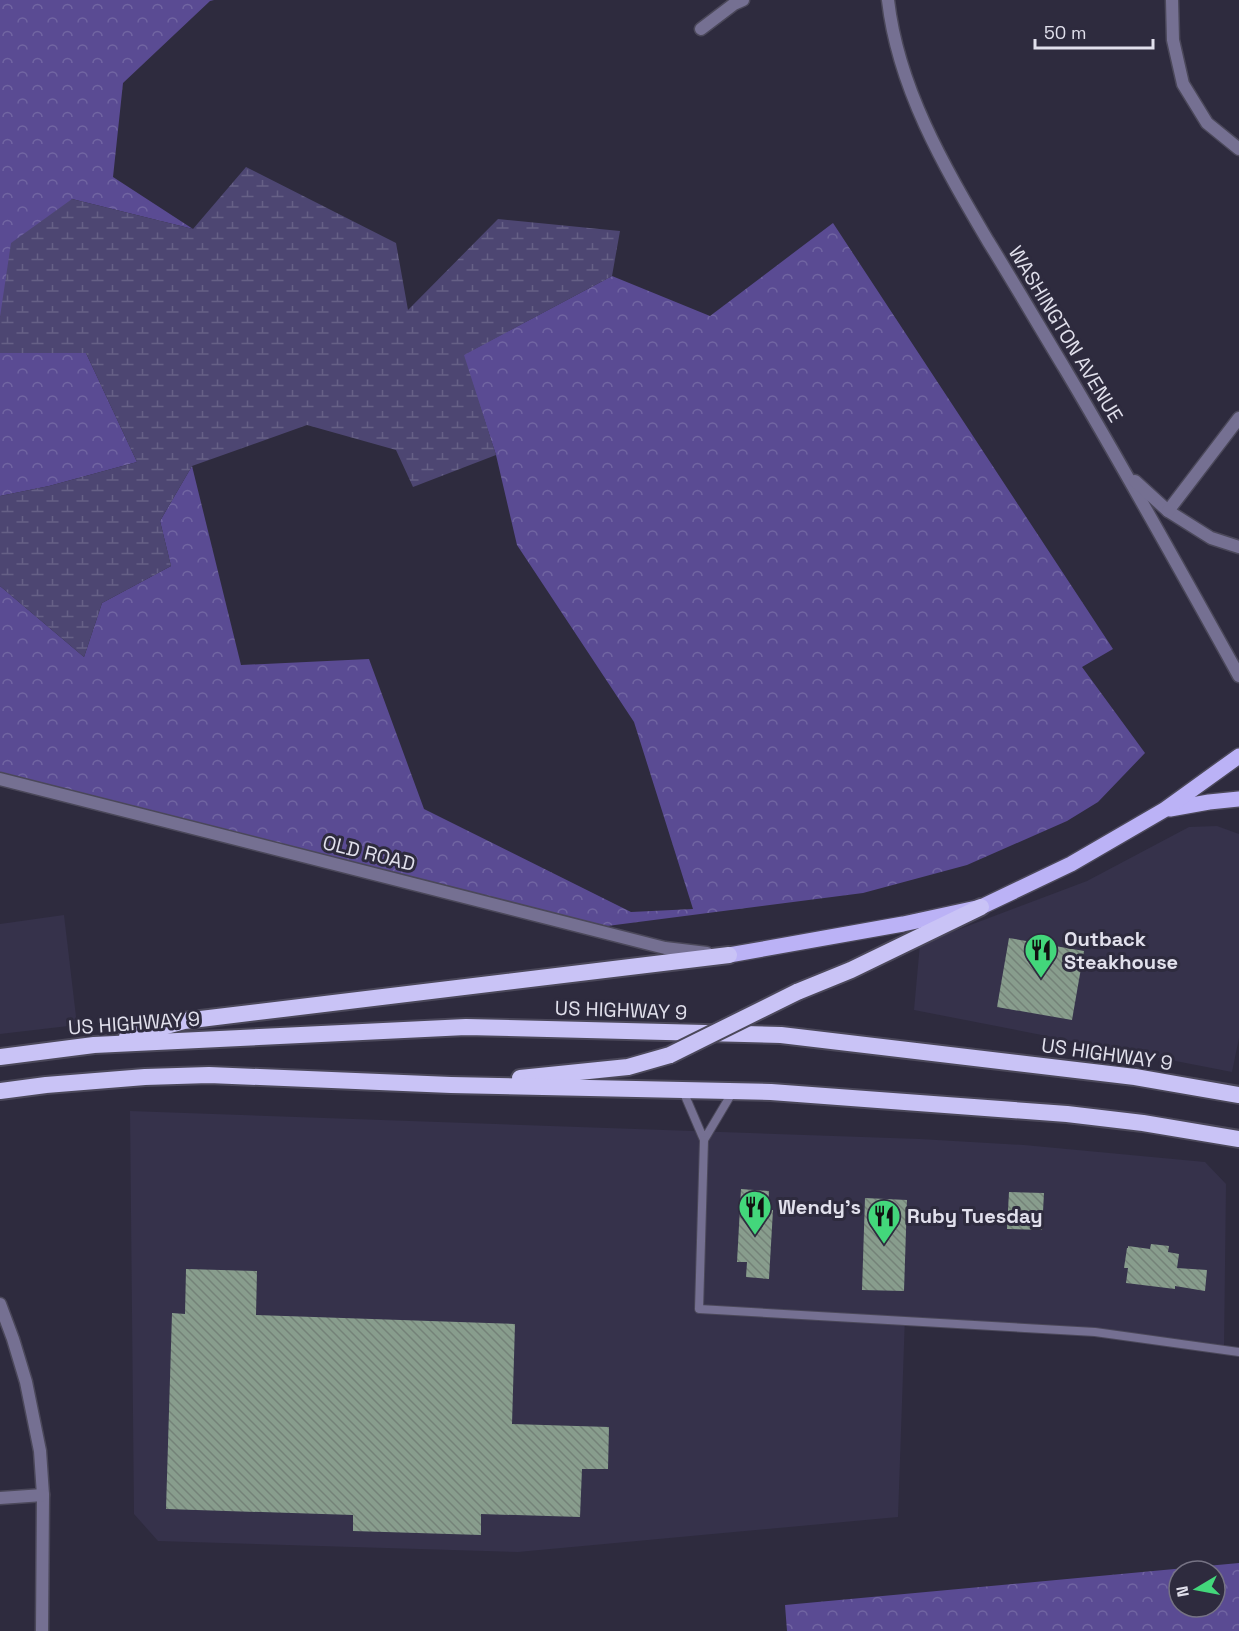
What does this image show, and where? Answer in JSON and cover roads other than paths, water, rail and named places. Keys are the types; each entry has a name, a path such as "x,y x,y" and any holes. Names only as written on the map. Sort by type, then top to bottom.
{"highway":[{"path":"451,1085 628,1067 670,1055 797,992 851,970 981,907"},
{"path":"94,1046 184,1021 729,955"},
{"name":"US HIGHWAY 9","path":"0,1057 94,1046 466,1027 781,1035 1135,1077 1239,1095"},
{"path":"0,1091 145,1077 208,1075 451,1085 771,1092 1067,1114 1143,1123 1239,1139"}],"main road":[{"path":"729,955 903,924 981,907 1071,864 1164,810 1239,756"},
{"path":"1164,810 1239,799"}],"street":[{"path":"701,29 734,4 743,0"},
{"name":"WASHINGTON AVENUE","path":"888,0 899,53 926,129 959,192 1127,474 1239,676"},
{"path":"1172,0 1173,40 1183,84 1208,123 1239,149"},
{"path":"1168,510 1239,418"},
{"path":"1127,474 1168,510 1210,538 1239,547"},
{"name":"OLD ROAD","path":"0,779 665,948 729,955"},
{"path":"0,1304 26,1382 40,1451 43,1495 42,1631"},
{"path":"0,1498 43,1495"}],"lane":[{"path":"683,1090 704,1140 699,1309 1095,1332 1239,1352"},
{"path":"704,1140 733,1091"}],"place":[{"name":"Outback Steakhouse","path":"1041,979"},
{"name":"Wendy's","path":"755,1236"},
{"name":"Ruby Tuesday","path":"884,1245"}]}
